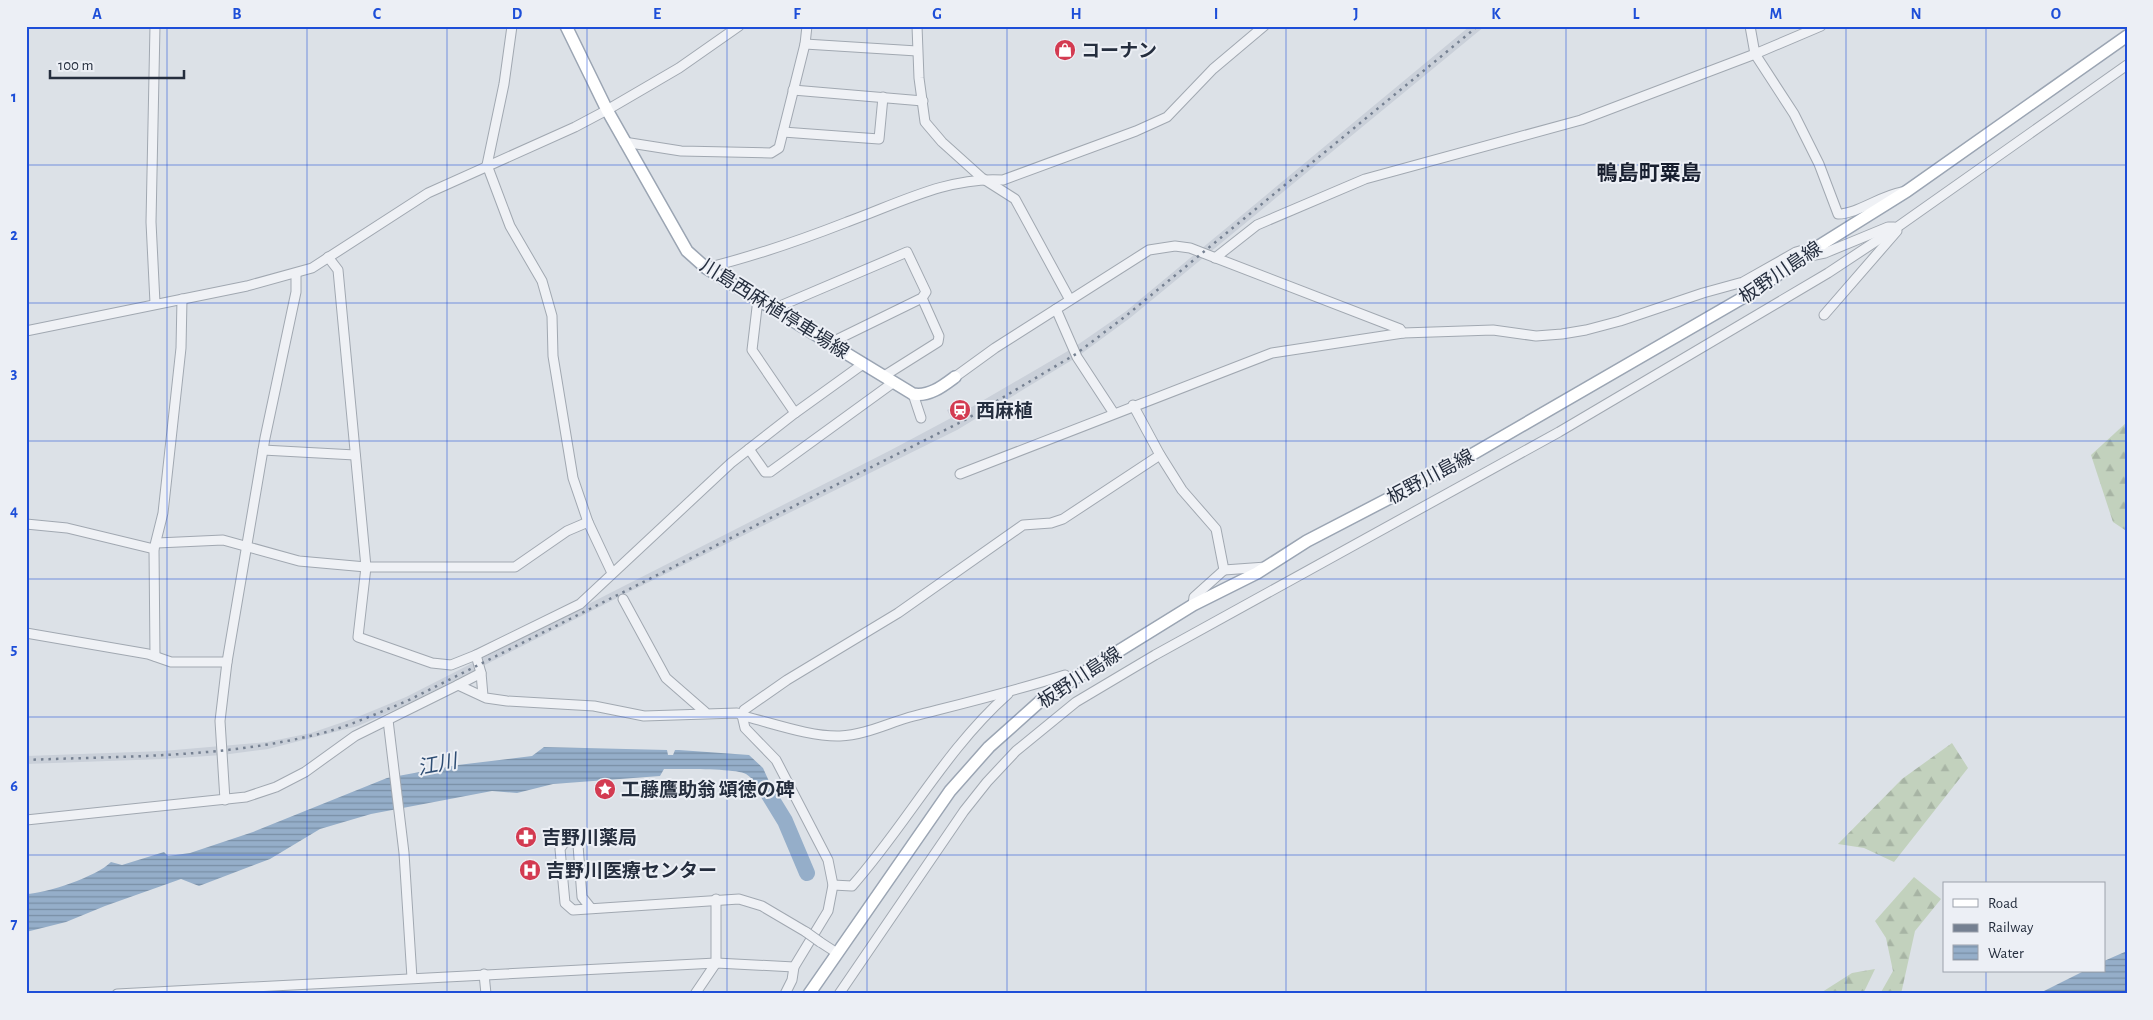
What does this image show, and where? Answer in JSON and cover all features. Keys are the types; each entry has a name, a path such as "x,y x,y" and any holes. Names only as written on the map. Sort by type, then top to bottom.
{"main road":[{"name":"川島西麻植停車場線","path":"566,26 624,142 687,251 706,268 913,394"},
{"name":"板野川島線","path":"810,994 837,952 950,791 972,763 1016,720 1070,680 1193,605 1266,567 1307,541 1459,462 1758,289 1807,254 1907,191 2127,36"},
{"path":"913,394 921,396 940,388 955,377"}],"street":[{"path":"155,303 151,222 156,26"},
{"path":"512,26 504,84 487,165 510,226 542,280 552,316 553,356 573,478 588,522 612,573"},
{"path":"26,330 109,316 155,303 296,274 312,268 428,193 607,110 672,72 739,26"},
{"path":"624,142 681,151 771,153 779,148 805,44 807,26"},
{"path":"916,26 925,122 942,142 982,178 1015,199 1070,300"},
{"path":"706,268 751,257 949,184 982,178 1003,180 1136,131 1167,117 1213,68 1264,26"},
{"path":"1750,26 1755,54 1794,114 1819,164 1838,214 1847,214 1885,196 1907,191"},
{"path":"1215,258 1257,225 1365,179 1580,120 1755,54 1821,26"},
{"path":"805,44 917,51"},
{"path":"839,994 964,812 987,782 1016,751 1076,702 1155,655 1647,382 1828,273 1896,228 2127,65"},
{"path":"793,90 923,101"},
{"path":"783,132 880,139 883,97"},
{"path":"960,474 1114,412 1272,353 1403,333 1493,330 1536,336 1586,330 1743,282 1802,250 1807,254 1825,253 1888,227 1896,228"},
{"path":"1824,315 1894,235 1896,228"},
{"path":"955,377 995,348 1149,250 1166,247 1184,246 1400,329 1403,333"},
{"path":"773,309 907,252 926,292 922,298 830,344"},
{"path":"328,257 338,270 366,567 358,637 432,663 451,665 476,655 580,604 708,483 795,413 863,364"},
{"path":"225,800 220,727 227,662 263,450 296,292 296,274"},
{"path":"155,656 155,546 163,513 181,348 182,298"},
{"path":"749,449 765,472 770,472 938,342 939,336 922,298"},
{"path":"758,299 752,350 795,413"},
{"path":"1056,309 1077,357 1114,412"},
{"path":"913,394 921,418"},
{"path":"1133,405 1160,455 1182,490 1216,529 1224,570"},
{"path":"263,450 355,455"},
{"path":"785,994 792,980 794,967 828,911 833,885 828,860 784,774 776,760 745,728 742,715 744,710 787,680 898,613 1023,525 1052,523 1063,518 1160,455"},
{"path":"26,524 67,528 155,546 223,540 248,545 264,553 299,561 366,567 515,567 567,531 588,522"},
{"path":"1193,605 1194,597 1224,570 1266,567"},
{"path":"623,599 666,678 705,712"},
{"path":"26,633 155,656 171,662 227,662"},
{"path":"476,655 481,673 483,696"},
{"path":"26,820 225,800 246,796 276,786 304,772 355,736 481,673"},
{"path":"458,685 483,696 507,702 594,706 644,716 737,712 742,715 820,734 840,736 857,734 913,716 1010,692 1065,675 1070,680"},
{"path":"833,885 852,886 951,753 982,717 1010,692"},
{"path":"388,720 400,817 412,978"},
{"path":"590,907 582,897 578,845 573,840 566,840 561,844 560,848 565,903 573,910 590,907 739,899 751,902 781,916 837,952"},
{"path":"695,994 716,963 716,899"},
{"path":"117,994 716,963 794,967"},
{"path":"484,974 486,994"}],"shaded area":[{"path":"1470,26 1485,26 1130,318 1077,357 957,430 623,595 408,704 358,726 268,749 222,755 26,764 26,756 163,751 267,742 311,733 355,718 406,697 891,450 951,418 947,410 965,400 970,408 1073,348 1125,312"}],"green space":[{"path":"2127,422 2127,528 2125,530 2113,522 2091,455"},
{"path":"1952,743 1968,768 1894,862 1864,848 1838,844 1902,779"},
{"path":"1914,877 1941,899 1915,931 1901,994 1880,994 1893,971 1886,938 1875,921"},
{"path":"1875,969 1863,994 1819,994 1852,973"}],"water":[{"path":"544,747 667,750 668,755 673,755 675,750 679,750 749,755 763,768 781,808 774,811 758,786 746,774 720,770 664,769 660,776 553,784 517,793 492,791 371,814 320,829 270,859 199,886 181,879 66,922 26,932 26,894 46,891 71,883 104,868 111,862 122,865 164,852 168,856 190,853 253,832 387,778 458,765 532,756"},
{"path":"2127,951 2127,994 2038,994 2082,972 2106,972 2106,960"}],"waterway":[{"name":"江川","path":"766,790 785,821 807,873"}],"railway":[{"path":"26,760 205,752 275,743 323,733 347,725 407,701 965,420 1076,354 1127,315 1478,26"}],"place":[{"name":"コーナン","path":"1065,50"},
{"name":"西麻植","path":"960,410"},
{"name":"工藤鷹助翁 頌徳の碑","path":"605,789"},
{"name":"吉野川薬局","path":"526,837"},
{"name":"吉野川医療センター","path":"530,870"}],"district":[{"name":"鴨島町粟島","path":"1649,173"}]}
